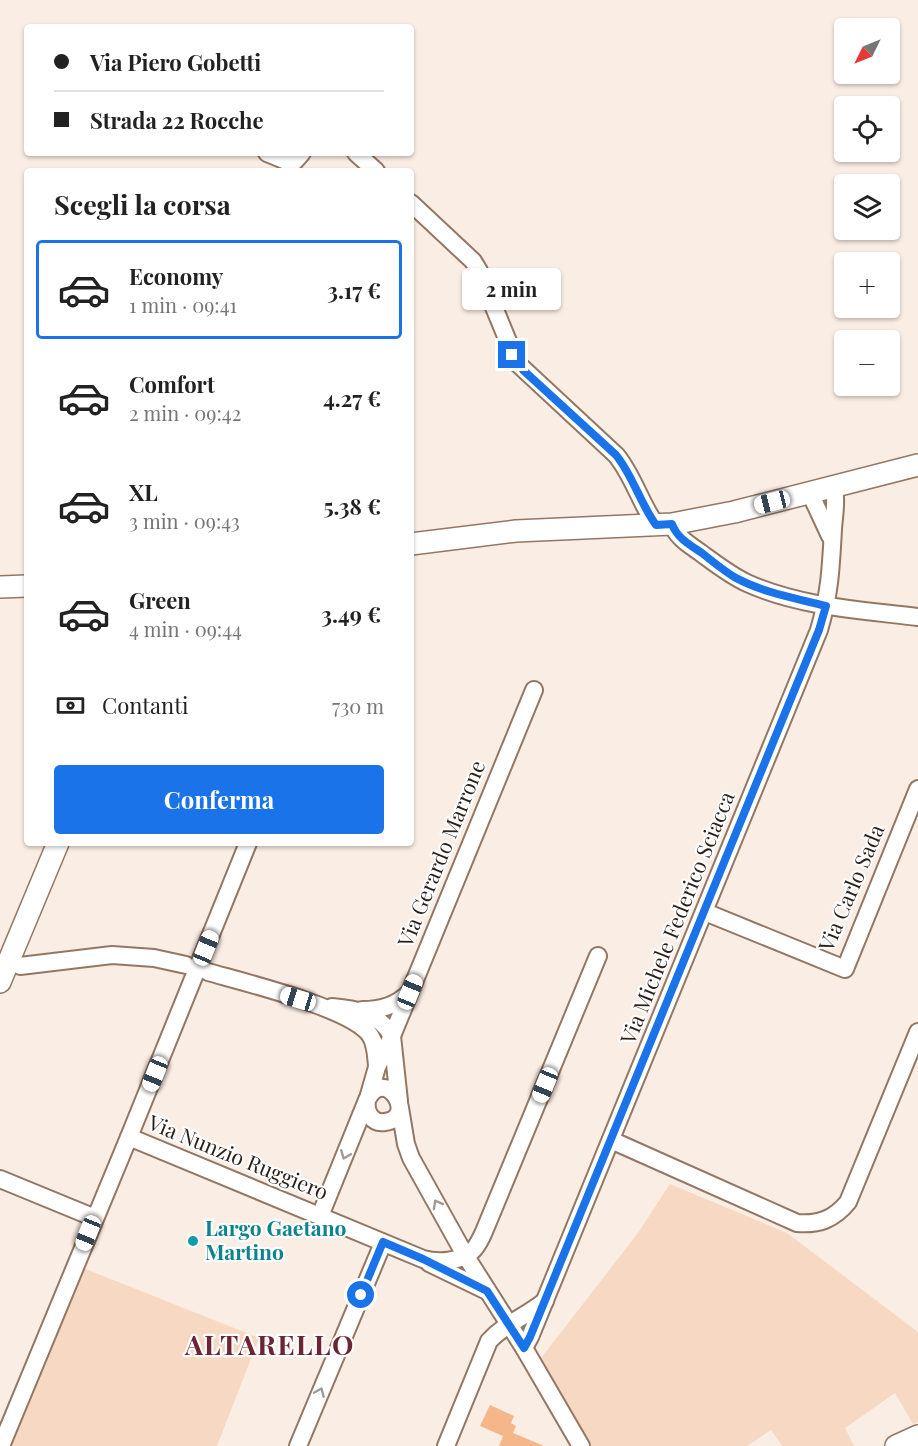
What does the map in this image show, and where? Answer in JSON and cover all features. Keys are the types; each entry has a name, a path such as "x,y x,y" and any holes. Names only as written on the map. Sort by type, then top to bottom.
{"street":[{"path":"274,156 289,162 295,161 299,156"},
{"path":"359,156 373,168"},
{"path":"414,205 473,261 517,363 616,455 626,469 646,511 734,576 777,594 826,606 918,617"},
{"path":"414,544 516,531 664,524 810,493 918,465"},
{"name":"Via Michele Federico Sciacca","path":"524,1348 819,630 826,606 832,568 836,502 834,487"},
{"path":"810,493 815,507 827,526 832,546"},
{"path":"0,587 24,586"},
{"name":"Via Gerardo Marrone","path":"320,1216 368,1098 377,1067 392,1036 534,690"},
{"name":"Via Carlo Sada","path":"705,912 845,969 918,789"},
{"path":"0,982 57,846"},
{"path":"1,1446 247,846"},
{"path":"20,966 112,956 154,958 186,965"},
{"path":"465,1255 473,1251 483,1234 598,956"},
{"path":"208,972 320,1006 363,1027 371,1036 375,1046 377,1067"},
{"path":"320,1006 360,1010 385,1008 410,992"},
{"path":"360,1010 381,1022 392,1036 399,1105 411,1158 465,1255 524,1348 581,1446"},
{"path":"611,1140 796,1223 810,1224 825,1221 839,1213 848,1202 918,1032"},
{"path":"378,1089 394,1093 399,1105 398,1113 390,1121 379,1122 367,1111 368,1098 378,1089"},
{"name":"Via Nunzio Ruggiero","path":"129,1137 423,1259 444,1262 465,1255"},
{"path":"0,1179 94,1218"},
{"path":"298,1446 383,1242"},
{"path":"423,1259 487,1291"},
{"path":"446,1446 489,1341 509,1325 531,1314 545,1301"},
{"path":"896,1446 918,1436"}],"shaded area":[{"path":"670,1184 787,1233 918,1332 918,1422 913,1424 895,1393 845,1428 854,1446 782,1446 771,1430 747,1446 590,1446 538,1362 638,1233"},
{"path":"83,1268 259,1338 217,1446 11,1446"}],"building":[{"path":"490,1405 514,1416 511,1423 516,1426 513,1433 544,1446 499,1446 503,1436 480,1426"}],"place":[{"name":"Largo Gaetano Martino","path":"193,1241"}],"district":[{"name":"ALTARELLO","path":"270,1346"}],"route":[{"path":"361,1295 383,1242 487,1291 524,1348 705,912 819,630 826,606 777,594 747,583 681,538 672,524 656,525 640,501 626,469 616,455 523,370 512,355"}]}
